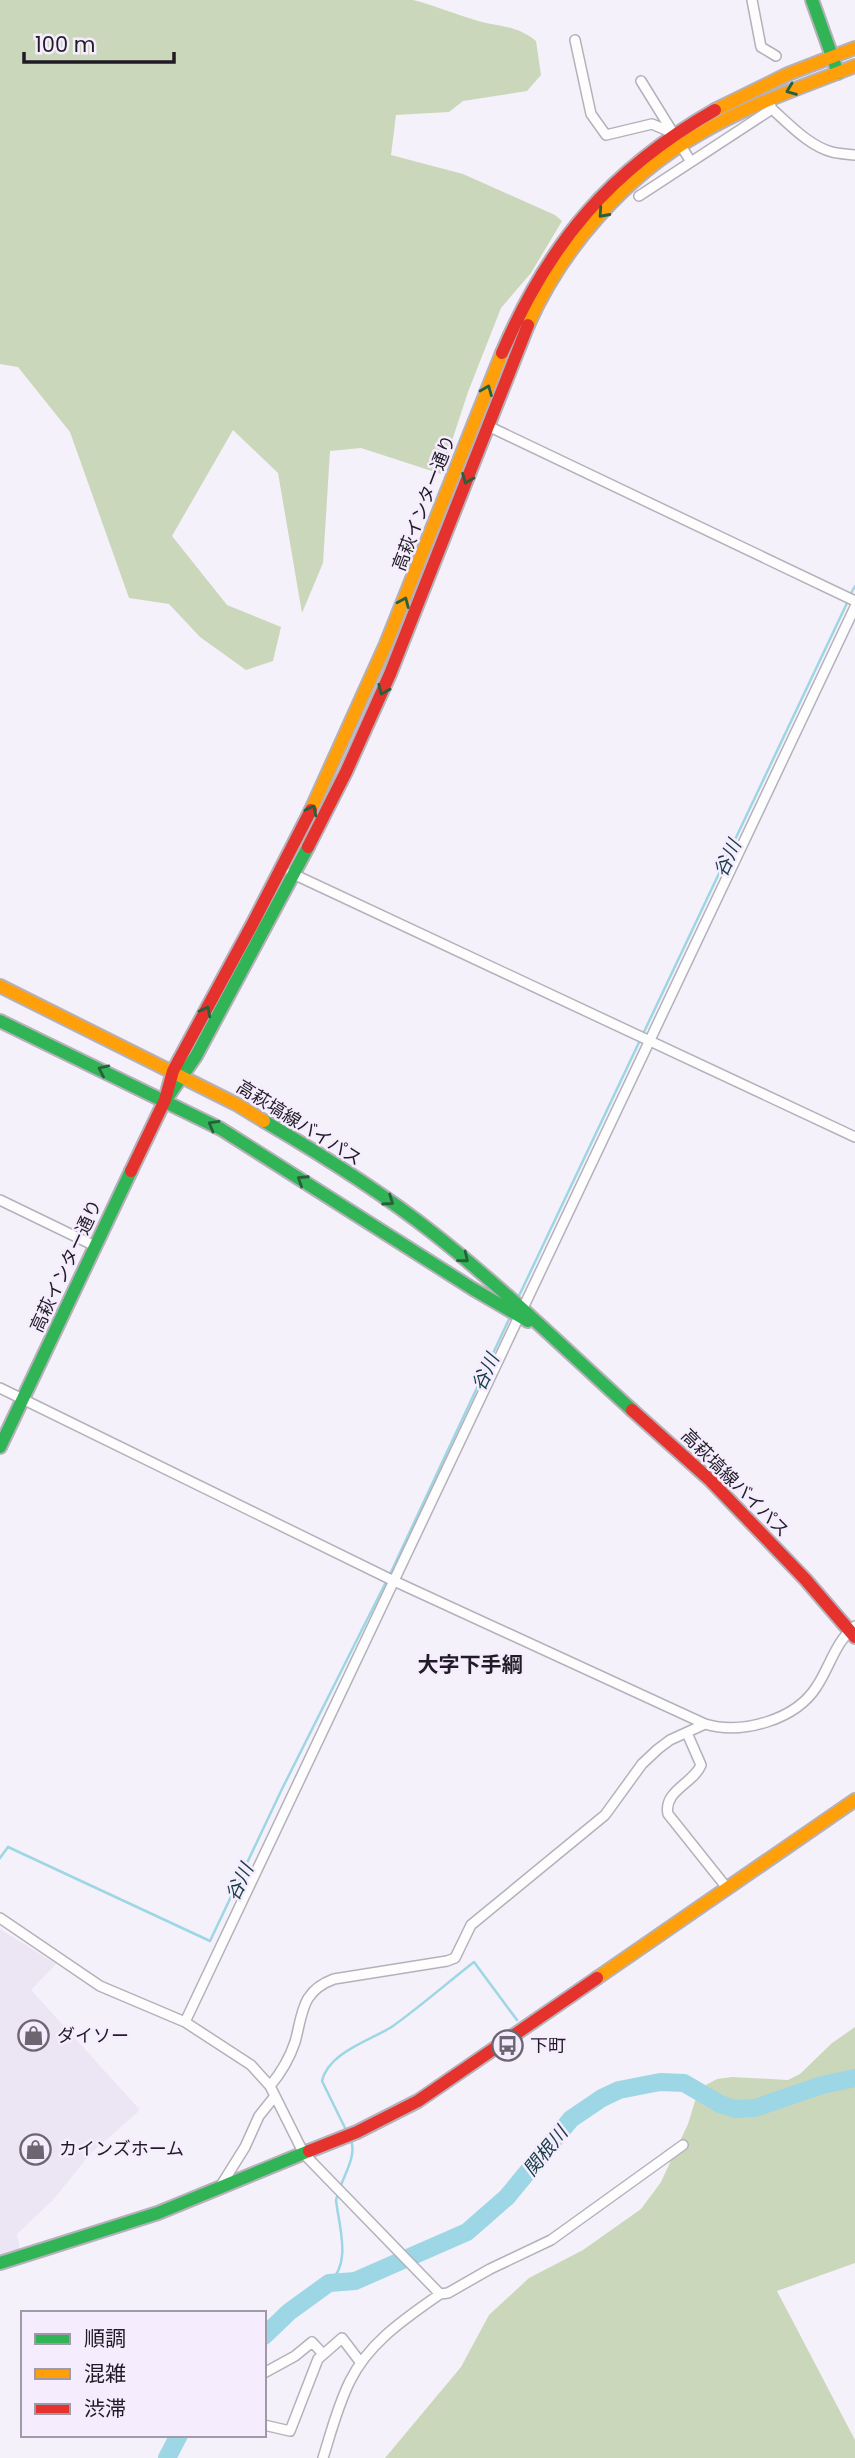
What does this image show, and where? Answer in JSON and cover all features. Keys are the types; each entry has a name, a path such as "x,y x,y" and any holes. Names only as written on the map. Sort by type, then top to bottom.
{"main road":[{"path":"812,0 838,73"},
{"name":"高萩インター通り","path":"0,1447 165,1100 288,872 344,775 389,676 511,364 538,304 573,248 616,199 677,139 726,103 855,47"},
{"name":"高萩インター通り","path":"288,872 376,669 500,357 542,270 586,213 636,163 677,139 731,114 770,104 855,66"},
{"name":"高萩塙線バイパス","path":"0,986 179,1074 272,1124 432,1232 710,1480 853,1631"},
{"name":"高萩塙線バイパス","path":"0,1021 199,1116 473,1289 521,1311"},
{"path":"0,2263 158,2213 367,2128 418,2101 855,1800"}],"street":[{"path":"752,0 761,47 776,56"},
{"path":"575,40 591,114 606,135 652,124 677,139"},
{"path":"641,81 691,162"},
{"path":"639,196 770,104 799,133 824,149 855,155"},
{"path":"488,426 855,601"},
{"path":"185,2022 855,607"},
{"path":"288,872 855,1137"},
{"path":"0,1200 95,1246"},
{"path":"0,1388 394,1581 718,1728 762,1723 804,1703 817,1686 833,1654 853,1631"},
{"path":"270,2085 278,2077 294,2045 301,2013 318,1986 334,1979 454,1958 471,1925 605,1815 642,1764 658,1749 705,1724"},
{"path":"687,1733 701,1765 698,1773 675,1792 668,1802 667,1814 727,1888"},
{"path":"0,1918 100,1986 185,2022 251,2064 270,2085 304,2154 440,2294"},
{"path":"220,2188 245,2147 259,2116 275,2096"},
{"path":"323,2458 350,2381 361,2362 392,2330 440,2294 448,2293 490,2269 551,2240 683,2146"},
{"path":"266,2425 290,2431 318,2359 342,2338 361,2362"},
{"path":"266,2372 295,2356 312,2342 323,2354"}],"shaded area":[{"path":"0,1929 56,1964 31,1990 140,2110 90,2154 53,2200 17,2234 20,2251 0,2257"}],"green space":[{"path":"0,0 413,0 475,20 514,29 536,41 541,75 527,91 463,101 449,112 396,115 391,155 463,174 555,215 562,221 531,273 501,308 468,392 441,474 361,448 330,451 323,563 302,613 278,473 233,430 172,536 227,605 281,627 273,661 246,670 200,637 169,604 129,598 70,432 18,367 0,364"},
{"path":"855,2027 855,2263 777,2291 855,2440 855,2458 385,2458 461,2367 489,2315 529,2278 583,2250 641,2209 661,2182 704,2086 717,2079 732,2077 788,2080 800,2074 832,2043"}],"waterway":[{"name":"谷川","path":"850,595 855,586"},
{"name":"谷川","path":"518,1298 848,601"},
{"name":"谷川","path":"0,1858 8,1847 210,1941 282,1789 392,1570 510,1317"},
{"path":"347,2132 322,2081 326,2071 333,2062 352,2048 393,2026 414,2011 474,1962 517,2020"},
{"name":"関根川","path":"266,2334 289,2312 329,2283 355,2281 467,2232 507,2197 571,2119 619,2090 660,2082 684,2083 720,2104 735,2109 755,2108 822,2085 855,2078"},
{"path":"340,2188 352,2156 350,2138"},
{"path":"329,2283 336,2275 342,2255 336,2200 338,2194"},
{"name":"関根川","path":"167,2458 178,2437"}],"traffic: fast":[{"path":"812,0 838,73"},
{"path":"169,1095 196,1056 308,847"},
{"path":"0,1021 221,1129 528,1321"},
{"path":"264,1121 350,1174 433,1233 509,1297 632,1410"},
{"path":"0,1447 131,1171"},
{"path":"0,2263 158,2213 309,2151"}],"traffic: slow":[{"path":"715,110 788,74 855,48"},
{"path":"528,325 542,296 578,242 621,193 646,171 699,134 737,114 855,66"},
{"path":"311,810 386,644 502,353"},
{"path":"0,986 236,1104 264,1121"},
{"path":"597,1978 855,1800"}],"traffic: jam":[{"path":"502,353 540,277 587,213 614,184 644,158 715,110"},
{"path":"308,847 346,772 390,674 528,325"},
{"path":"131,1171 165,1100 173,1071 311,810"},
{"path":"632,1410 710,1480 805,1579 855,1637"},
{"path":"309,2151 357,2132 418,2101 597,1978"}],"place":[{"name":"ダイソー","path":"34,2036"},
{"name":"下町","path":"507,2046"},
{"name":"カインズホーム","path":"36,2149"}],"district":[{"name":"大字下手綱","path":"470,1665"}]}
